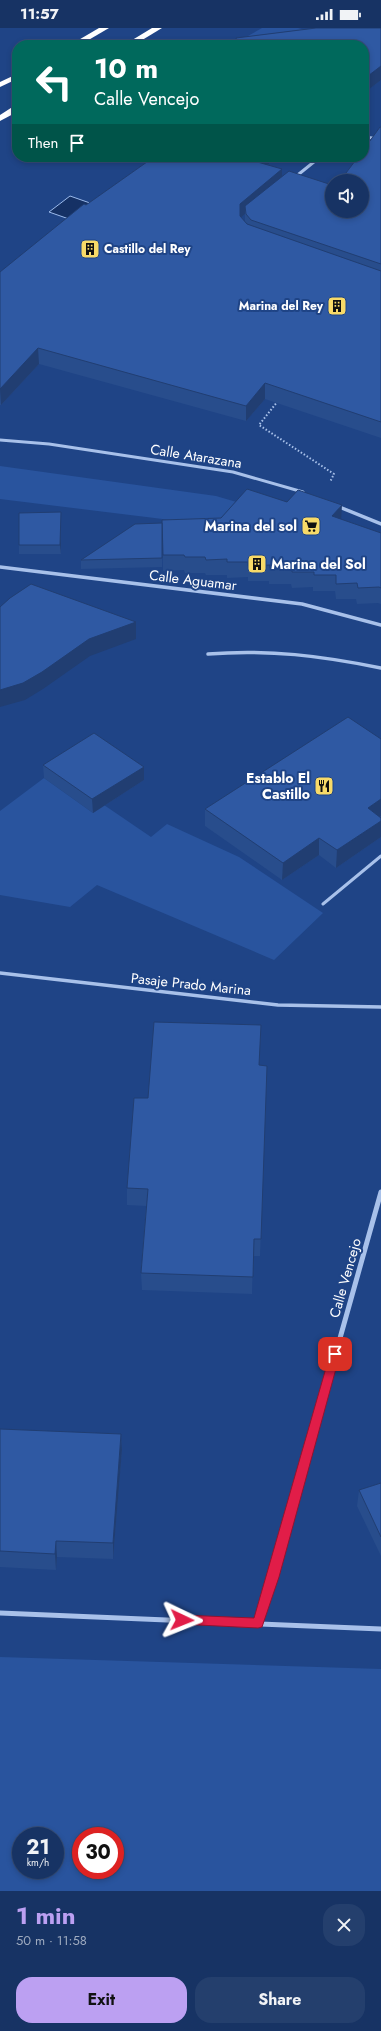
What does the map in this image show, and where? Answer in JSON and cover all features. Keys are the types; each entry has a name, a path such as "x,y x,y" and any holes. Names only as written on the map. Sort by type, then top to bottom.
{"highway":[{"path":"83,40 105,28"},
{"path":"137,40 158,28"},
{"path":"0,86 12,79"},
{"path":"0,119 12,111"}],"street":[{"path":"369,138 381,139"},
{"path":"290,181 314,162"},
{"name":"Calle Atarazana","path":"0,440 49,444 233,472 309,494"},
{"path":"330,502 381,524"},
{"name":"Calle Aguamar","path":"0,567 302,604 381,625"},
{"path":"208,654 246,651 326,657 381,668"},
{"name":"Pasaje Prado Marina","path":"0,973 278,1005 381,1007"},
{"name":"Calle Vencejo","path":"258,1623 273,1577 381,1192"},
{"path":"0,1613 381,1629"}],"lane":[{"path":"323,904 381,856"}],"path":[{"path":"280,398 259,425 334,474"}],"shaded area":[{"path":"262,28 298,28 331,37 304,40 241,40"},
{"path":"70,196 90,203 69,219 49,212"},
{"path":"0,466 216,496 287,517 187,522 0,499"},
{"path":"44,778 93,813 104,805 151,837 167,824 239,857 323,913 274,960 97,885 70,907 0,895 0,811"},
{"path":"0,1657 381,1669 381,1891 0,1891"}],"building":[{"path":"316,28 381,28 381,66 369,75 369,40 237,40 236,38"},
{"path":"381,127 381,264 251,220 246,214 245,206 289,171 325,183 325,218 369,218 369,174 345,174 354,162 369,162 369,142"},
{"path":"147,162 258,162 282,169 240,204 240,216 247,224 381,271 381,422 265,383 246,406 38,348 0,389 0,272 84,204 86,205"},
{"path":"247,489 287,502 298,490 342,505 332,516 381,533 381,588 358,588 357,583 336,584 336,575 314,575 314,572 292,572 292,568 270,568 270,565 248,566 248,562 227,562 227,559 206,560 205,557 163,555 162,520 221,518"},
{"path":"61,512 60,545 19,545 19,513"},
{"path":"162,523 162,558 81,560 135,524"},
{"path":"31,584 136,622 89,639 42,672 23,683 0,690 0,607 10,598"},
{"name":"Establo El Castillo","path":"348,717 381,739 381,799 368,808 381,818 381,821 337,850 319,838 283,863 205,809"},
{"path":"94,733 144,767 92,799 43,765"},
{"path":"154,1022 261,1025 259,1065 267,1066 261,1239 254,1239 253,1277 141,1273 148,1189 127,1188 134,1098 148,1098"},
{"path":"0,1429 121,1434 113,1543 56,1541 55,1554 0,1551"},
{"path":"381,1483 381,1537 359,1490"}],"place":[{"name":"Castillo del Rey","path":"90,249"},
{"name":"Marina del Rey","path":"337,306"},
{"name":"Marina del sol","path":"311,526"},
{"name":"Marina del Sol","path":"257,564"},
{"name":"Establo El Castillo","path":"324,786"}],"route":[{"path":"182,1620 258,1623 273,1577 335,1354"}]}
